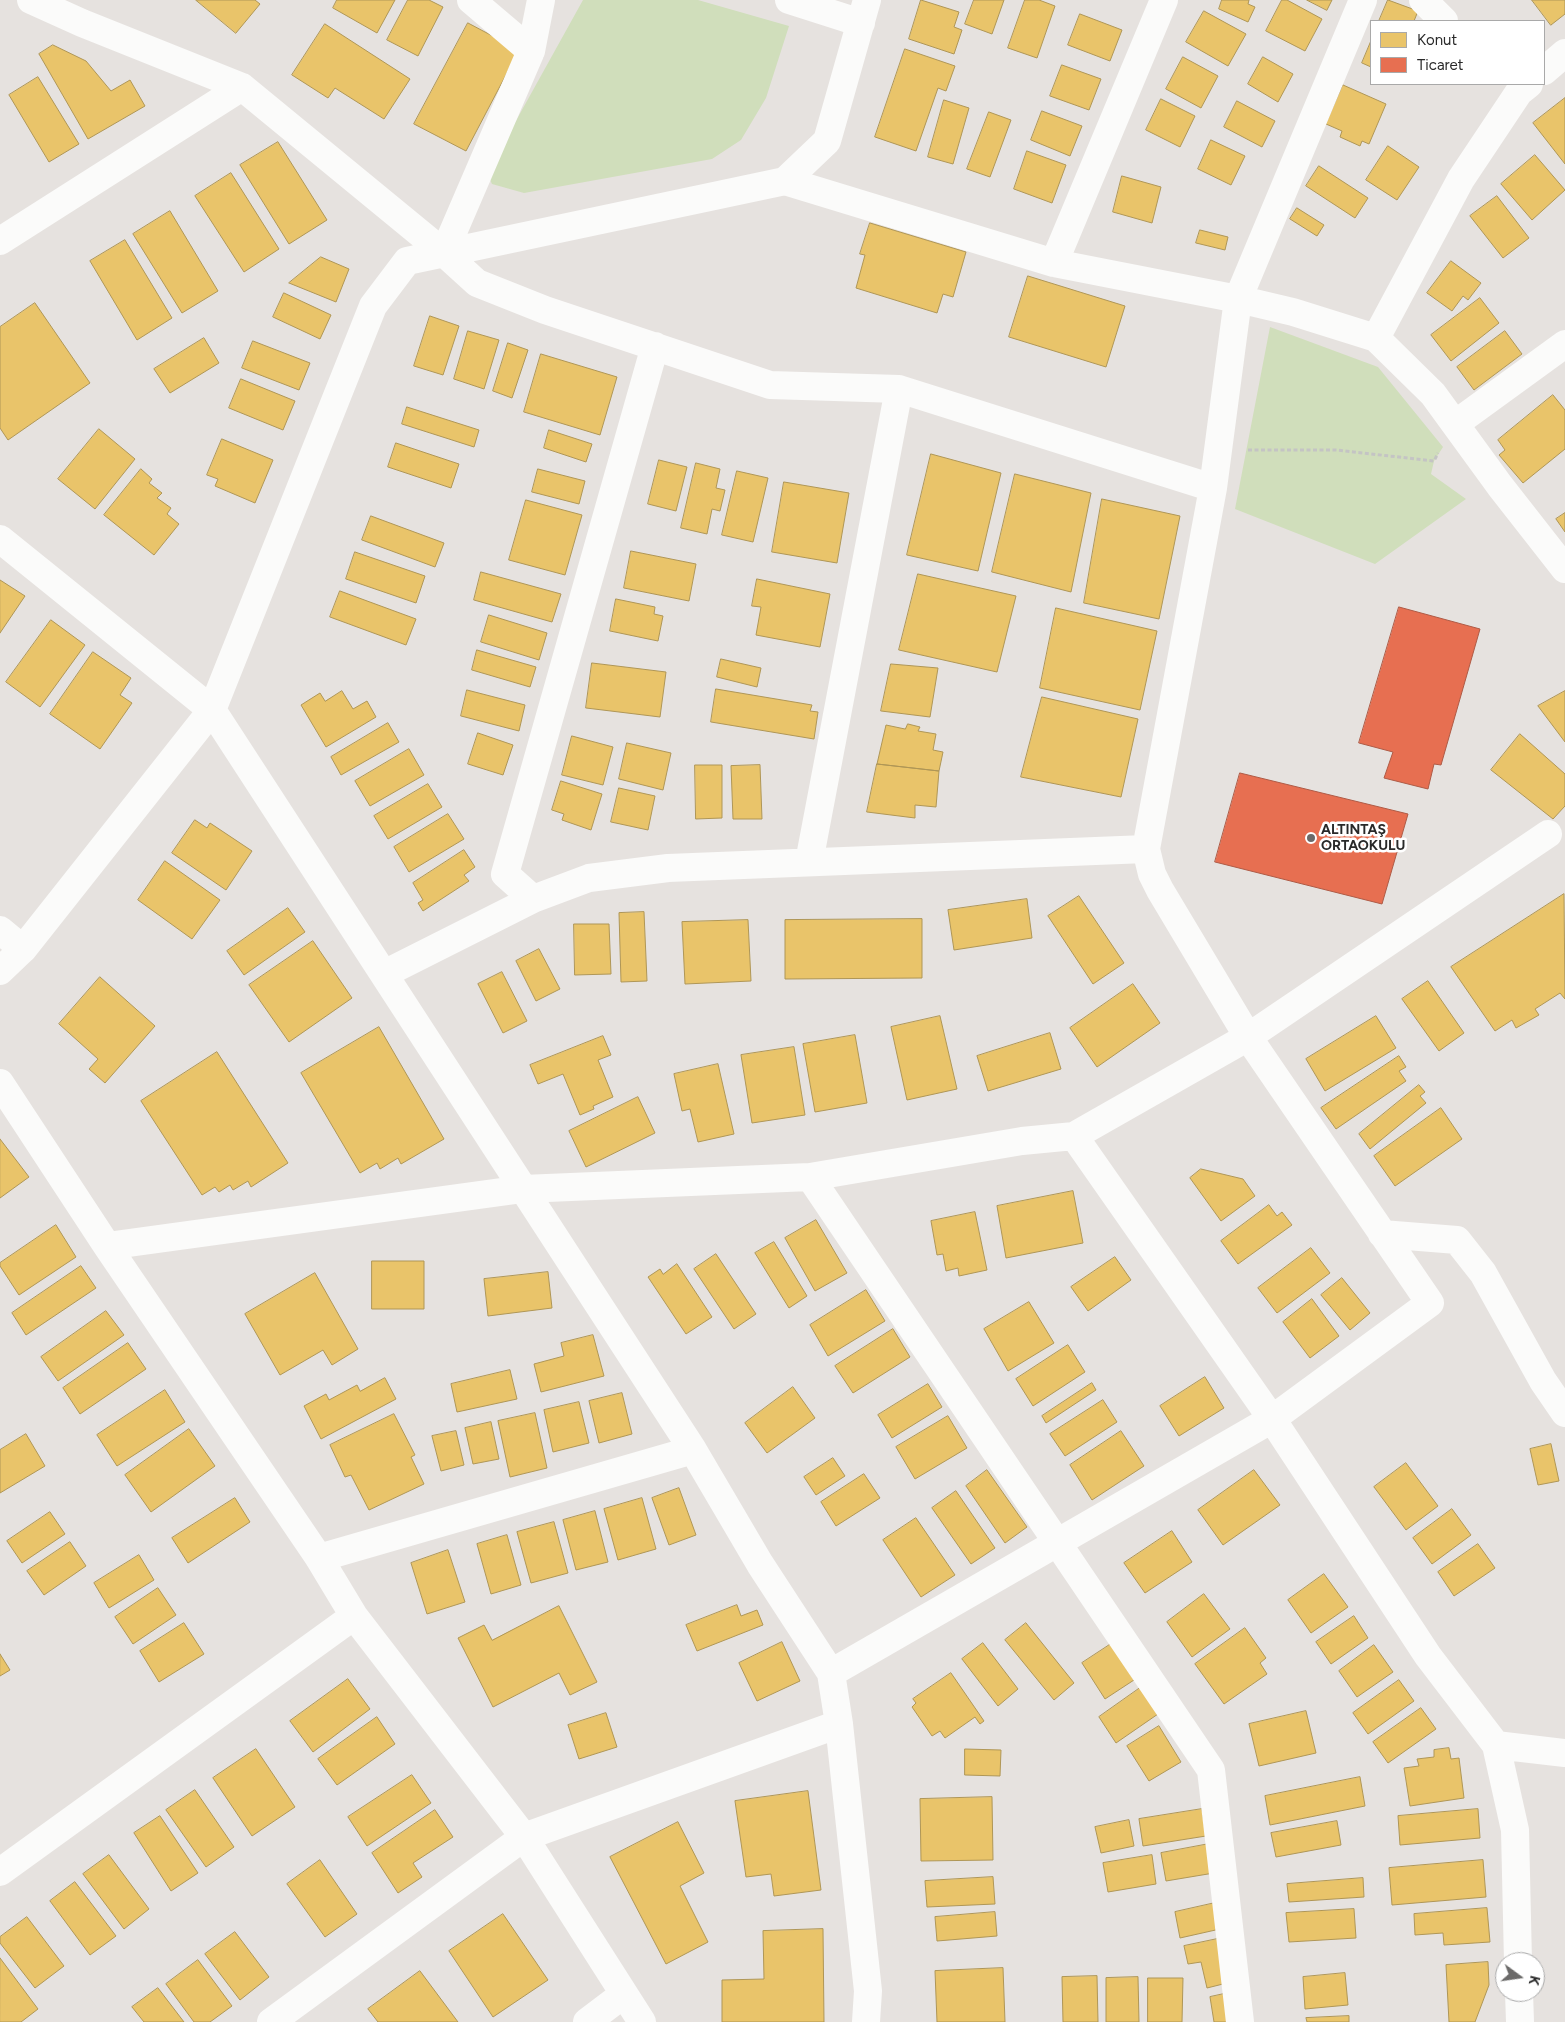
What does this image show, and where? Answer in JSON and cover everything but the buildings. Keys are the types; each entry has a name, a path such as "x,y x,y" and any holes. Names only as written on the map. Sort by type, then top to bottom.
{"street":[{"path":"30,0 82,23 242,87 444,253 477,283 545,310 770,385 899,389 1214,488"},
{"path":"472,0 531,52"},
{"path":"444,253 531,52 541,0"},
{"path":"785,181 827,141 864,11 789,0"},
{"path":"1054,263 1164,0"},
{"path":"831,1673 1058,1544 1272,1419 1430,1303 1248,1037 1160,890 1152,874 1146,849 1214,488 1238,299 1362,0"},
{"path":"1424,0 1443,20"},
{"path":"1545,70 1565,53"},
{"path":"0,241 242,87"},
{"path":"1376,338 1461,179 1519,87"},
{"path":"0,972 23,949 212,710 374,306 407,261 785,181 1054,263 1238,299 1293,312 1376,338 1433,394 1565,569"},
{"path":"1455,424 1565,344"},
{"path":"533,899 505,874 655,346"},
{"path":"809,862 899,389"},
{"path":"0,539 212,710 693,1450 760,1564 831,1673 839,1724 868,1991 866,2022"},
{"path":"107,1246 523,1189 810,1177 1022,1141 1074,1136 1248,1037 1548,834"},
{"path":"384,974 533,899 589,878 668,868 1146,849"},
{"path":"0,930 23,949"},
{"path":"0,1083 107,1246 319,1558 354,1616 524,1837 642,2022"},
{"path":"1074,1136 1272,1419 1428,1656 1496,1745 1515,1830 1518,1952"},
{"path":"810,1177 1211,1770 1240,2022"},
{"path":"1382,1234 1458,1240 1483,1273 1543,1382 1565,1414"},
{"path":"319,1558 693,1450"},
{"path":"0,1872 354,1616"},
{"path":"271,2022 524,1837 839,1724"},
{"path":"1496,1745 1565,1753"},
{"path":"587,2022 624,1994"},
{"path":"1519,2002 1520,2022"}],"path":[{"path":"1219,449 1336,450 1434,461 1455,424"}],"green space":[{"path":"583,0 698,0 789,26 766,98 741,140 712,159 524,193 492,184 487,173"},
{"path":"1270,327 1378,367 1443,447 1434,461 1431,474 1466,499 1375,564 1235,509"}],"place":[{"name":"ALTINTAŞ ORTAOKULU","path":"1311,838"}]}
